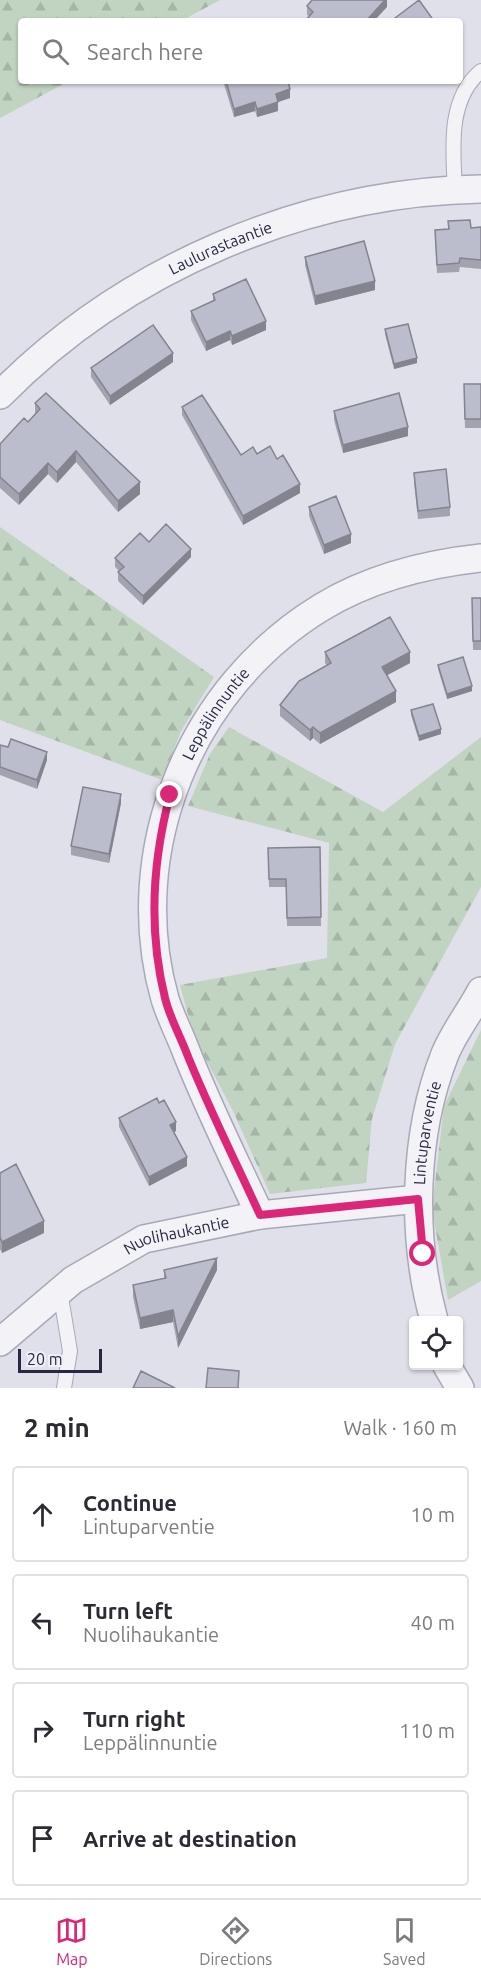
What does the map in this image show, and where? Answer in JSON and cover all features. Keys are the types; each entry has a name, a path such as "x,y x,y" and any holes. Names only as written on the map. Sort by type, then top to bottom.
{"street":[{"name":"Laulurastaantie","path":"0,395 36,358 88,318 186,261 280,224 377,200 468,189"},
{"name":"Leppälinnuntie","path":"260,1215 192,1068 165,999 154,940 153,879 160,834 170,795 192,745 210,713 234,683 274,644 322,608 359,589 431,565 481,558"},
{"name":"Lintuparventie","path":"433,1316 429,1301 418,1199 425,1120 445,1053 481,991"},
{"name":"Nuolihaukantie","path":"0,1342 73,1280 144,1239 260,1215 418,1199"},
{"path":"450,1370 460,1388"}],"lane":[{"path":"468,189 453,151 459,102 468,85 481,71"},
{"path":"60,1292 70,1350 64,1388"}],"green space":[{"path":"0,0 220,0 187,18 18,18 18,84 63,84 0,118"},
{"path":"0,527 214,677 181,731 162,780 0,720"},
{"path":"229,727 383,812 481,737 481,887 395,1044 372,1119 366,1183 270,1194 233,1111 194,1037 180,985 327,958 329,843 188,806 210,754"},
{"path":"481,1030 481,1281 448,1300 432,1209 444,1106"}],"building":[{"path":"312,0 385,0 369,18 308,18 313,12 307,6"},
{"path":"419,0 432,18 395,18"},
{"path":"227,84 289,84 290,89 276,94 278,102 257,109 255,102 234,109"},
{"path":"470,220 471,228 481,227 481,260 460,258 459,263 437,265 435,230 449,229 448,221"},
{"path":"364,241 375,281 315,296 305,257"},
{"path":"246,279 266,321 232,336 230,331 206,342 191,311 215,300 213,294"},
{"path":"408,324 417,358 394,364 385,329"},
{"path":"153,325 173,353 110,396 91,368"},
{"path":"464,384 481,384 481,419 465,419"},
{"path":"46,393 140,482 118,501 76,451 57,472 48,463 19,494 0,477 0,444 24,418 28,422 40,409 35,403"},
{"path":"399,393 408,427 343,445 334,411"},
{"path":"202,395 241,455 253,447 257,454 270,446 277,459 283,455 300,484 243,516 182,407"},
{"path":"446,469 450,507 418,511 414,473"},
{"path":"336,496 351,534 324,545 309,507"},
{"path":"166,524 191,549 143,596 118,572 124,567 115,558 140,533 149,542"},
{"path":"472,598 481,598 481,641 473,641"},
{"path":"390,617 410,652 382,667 396,691 320,733 313,727 310,730 280,705 299,681 331,663 325,652"},
{"path":"463,657 472,686 447,694 438,665"},
{"path":"433,704 441,729 419,736 411,710"},
{"path":"11,739 47,752 37,780 0,767 0,745 8,747"},
{"path":"83,787 121,794 109,854 71,846"},
{"path":"320,847 321,917 287,918 286,879 269,879 268,848"},
{"path":"157,1098 159,1103 164,1100 176,1122 170,1125 187,1157 149,1177 119,1118"},
{"path":"16,1164 44,1221 2,1242 0,1237 0,1173"},
{"path":"217,1258 178,1336 173,1310 140,1318 133,1285 166,1278 164,1270"},
{"path":"208,1368 239,1371 238,1388 206,1388"},
{"path":"141,1371 175,1388 133,1388"}],"route":[{"path":"170,795 160,834 153,879 154,940 165,999 192,1068 260,1215 418,1199 423,1254"}]}
